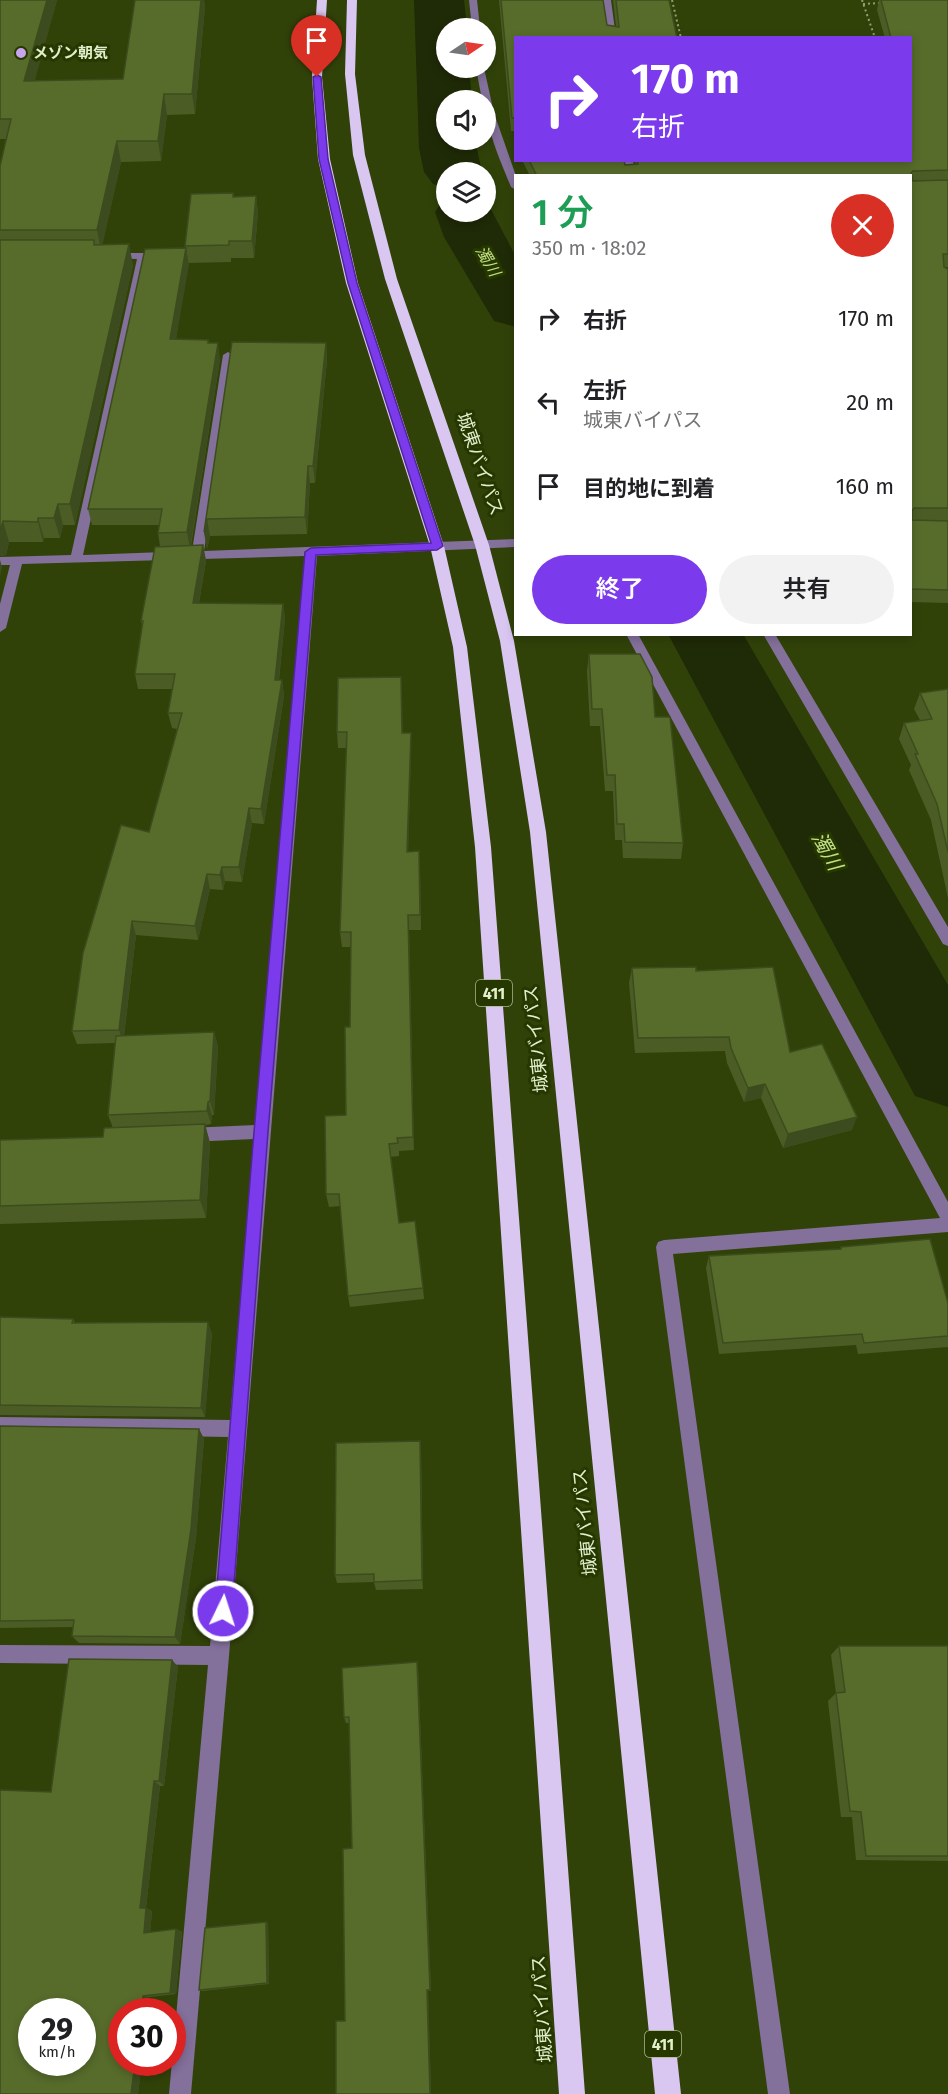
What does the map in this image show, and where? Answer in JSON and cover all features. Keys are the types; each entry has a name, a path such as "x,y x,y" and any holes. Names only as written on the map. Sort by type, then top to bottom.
{"highway":[{"name":"城東バイパス","path":"322,0 317,77 324,159 352,283 437,546 460,647 483,847 572,2094"},
{"name":"城東バイパス","path":"352,0 350,74 359,155 391,279 482,545 507,641 538,832 668,2094"}],"street":[{"path":"472,0 475,18"},
{"path":"607,0 612,36"},
{"path":"481,78 502,153 514,182"},
{"path":"76,558 143,256 100,256"},
{"path":"198,554 228,355"},
{"path":"0,561 311,552 514,543"},
{"path":"180,2094 220,1656 261,1132 311,552"},
{"path":"0,628 17,560"},
{"path":"633,636 948,1218"},
{"path":"770,636 948,940"},
{"path":"178,1135 261,1132"},
{"path":"778,2094 664,1246 948,1225"},
{"path":"0,1425 237,1429"},
{"path":"0,1654 220,1656"}],"path":[{"path":"672,0 681,36"},
{"path":"874,36 863,2 885,3"}],"building":[{"path":"0,0 47,0 24,81 123,79 135,0 201,0 192,94 164,94 158,141 117,141 97,230 0,230 0,166 11,119 0,119"},
{"path":"501,0 603,0 607,25 619,27 616,0 669,0 677,36 514,36 514,118 512,118"},
{"path":"881,0 948,0 948,170 913,171 911,174 536,174 530,162 624,162 625,165 638,164 638,162 912,162 912,36 890,36"},
{"path":"912,177 913,181 948,180 948,254 943,254 944,267 948,269 948,508 914,508 912,511"},
{"path":"233,193 233,197 256,196 252,241 229,241 229,245 185,246 191,194"},
{"path":"0,240 94,240 94,245 129,244 70,504 58,504 54,518 38,518 38,522 3,521 0,531"},
{"path":"186,248 170,339 208,340 208,343 218,343 187,532 158,533 162,509 88,509 145,249"},
{"path":"232,342 326,343 313,466 308,466 305,517 207,519 204,532"},
{"path":"912,520 948,521 948,590 912,589"},
{"path":"203,545 193,603 283,604 275,680 282,680 261,809 249,808 239,867 222,867 220,875 207,874 195,926 132,921 119,1030 72,1031 83,953 121,825 149,832 182,713 168,713 175,674 135,674 143,621 141,621 155,547"},
{"path":"589,654 640,654 652,677 655,717 670,717 683,843 625,842 624,824 617,824 615,775 607,775 602,709 592,709"},
{"path":"401,677 402,733 411,733 407,852 419,851 420,915 408,915 413,1137 397,1138 398,1143 389,1144 399,1223 415,1221 423,1288 348,1296 339,1194 326,1194 325,1116 346,1115 345,1027 350,1027 351,932 340,932 347,732 337,732 338,678"},
{"path":"948,689 948,852 937,804 904,723 932,719 920,693"},
{"path":"696,967 696,971 773,967 790,1052 822,1044 857,1117 788,1134 765,1084 748,1088 731,1048 729,1037 638,1038 632,968"},
{"path":"214,1032 210,1101 207,1111 108,1115 116,1036"},
{"path":"205,1124 200,1200 0,1206 0,1140 103,1137 104,1128"},
{"path":"930,1239 948,1303 948,1336 864,1343 862,1334 723,1343 709,1256 841,1249 841,1247"},
{"path":"0,1317 73,1319 72,1323 208,1322 201,1408 0,1405"},
{"path":"0,1426 199,1429 191,1529 175,1637 72,1636 74,1620 0,1621"},
{"path":"420,1441 422,1580 374,1582 374,1574 335,1575 336,1443"},
{"path":"839,1646 948,1646 948,1856 866,1856 861,1812 850,1811 836,1693 845,1692"},
{"path":"69,1659 172,1660 159,1781 154,1781 140,1908 146,1908 144,1933 176,1929 170,1993 143,1996 143,1998 108,1998 108,2076 133,2076 131,2094 0,2094 0,1790 51,1792"},
{"path":"417,1662 430,1990 427,1990 430,2094 336,2094 336,2021 345,2021 343,1849 352,1848 349,1717 344,1717 342,1668"},
{"path":"266,1922 267,1983 199,1990 205,1928"}],"waterway":[{"name":"濁川","path":"439,0 447,148 450,162"},
{"name":"濁川","path":"469,222 474,237 514,305"},
{"name":"濁川","path":"706,636 948,1068"}],"place":[{"name":"メゾン朝気","path":"21,53"}],"route":[{"path":"223,1611 238,1406 311,552 437,546 352,283 324,159 317,77"}]}
